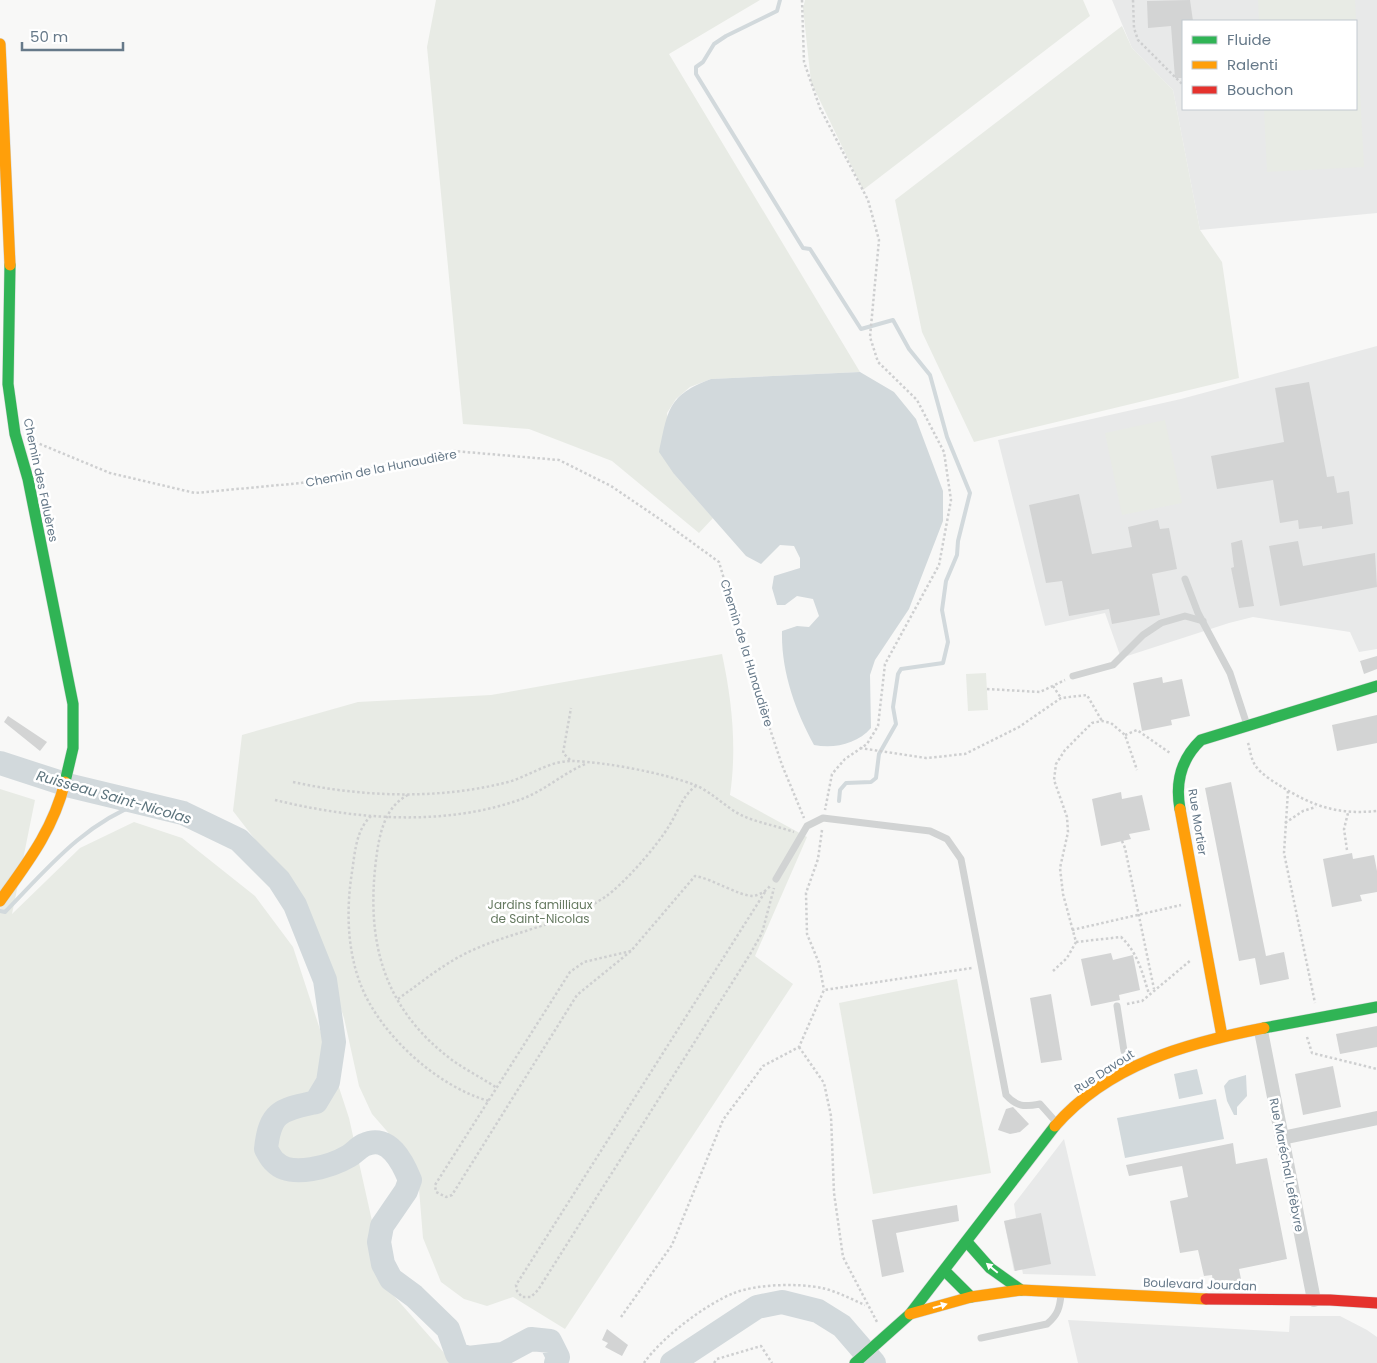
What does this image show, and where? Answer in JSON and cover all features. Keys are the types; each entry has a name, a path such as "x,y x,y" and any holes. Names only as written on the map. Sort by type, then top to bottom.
{"street":[{"name":"Chemin des Faluères","path":"0,44 10,262 8,384 15,434 28,479 73,704 73,748 61,798 45,838 0,901"},
{"name":"Rue Mortier","path":"1222,1036 1178,798 1179,772 1183,762 1188,751 1201,740 1377,686"},
{"name":"Rue Davout","path":"910,1314 1058,1124 1090,1094 1134,1066 1157,1055 1222,1036 1260,1031 1377,1007"},
{"name":"Rue Maréchal Lefèbvre","path":"1260,1031 1314,1300"},
{"path":"1282,1138 1377,1118"},
{"path":"966,1242 990,1268 1021,1290"},
{"path":"945,1270 971,1297"},
{"name":"Boulevard Jourdan","path":"856,1362 910,1314 971,1297 1021,1290 1233,1300 1314,1300 1377,1303"}],"lane":[{"path":"1185,579 1230,673 1245,726"},
{"path":"1073,676 1113,665 1143,635 1161,623 1185,616 1203,620"},
{"path":"776,879 807,826 823,818 930,832 947,839 961,859 1006,1095 1014,1104 1024,1107 1040,1104 1058,1124"},
{"path":"1117,1006 1124,1051 1134,1066"},
{"path":"981,1338 1047,1324 1055,1318 1060,1306 1061,1291"}],"path":[{"path":"621,1317 672,1245 723,1120 762,1066 798,1046 824,990 819,962 807,934 806,893 818,859 823,818 832,774 845,758 867,744 878,726 885,664 939,565 951,500 944,452 917,400 878,362 870,337 871,308 879,240 868,200 820,108 804,62 802,0"},
{"path":"1133,0 1134,28 1138,40 1182,84"},
{"name":"Chemin de la Hunaudière","path":"15,434 110,473 195,493 301,484 454,451 559,460 611,486 719,562 776,748 807,826"},
{"path":"987,689 1032,692 1053,686 1073,676"},
{"path":"1053,686 1061,698"},
{"path":"860,748 926,758 965,754 1019,727 1061,698 1087,695 1102,721"},
{"path":"570,761 563,753 571,708"},
{"path":"1053,971 1067,958 1076,942 1063,894 1060,868 1062,848 1068,832 1067,817 1054,780 1056,764 1065,750 1092,723 1102,721 1111,723 1125,735 1137,770"},
{"path":"1245,726 1254,765 1288,791 1317,807 1348,813 1377,811"},
{"path":"1125,735 1137,730 1183,762"},
{"path":"293,782 319,788 409,795 476,788 509,782 543,766 570,761 619,766 696,786 742,815 802,834"},
{"path":"275,800 316,810 370,816 387,817 476,812 520,800 550,786 587,763"},
{"path":"398,999 434,972 474,950 516,934 552,924 585,910 607,896 641,862 669,827 690,790 696,786"},
{"path":"1288,791 1284,853 1318,1018"},
{"path":"409,795 398,800 389,810 378,841 373,888 375,943 386,980 417,1029 452,1060 498,1088"},
{"path":"1285,823 1303,811 1317,807"},
{"path":"1347,850 1344,829 1348,813"},
{"path":"370,816 362,824 350,888 349,936 361,987 377,1017 408,1052 433,1074 476,1098 489,1101"},
{"path":"1122,841 1126,848 1154,989"},
{"path":"631,952 584,962 570,972 435,1185 436,1192 446,1197 452,1195 577,995 631,952 695,876 709,878 752,896 765,892"},
{"path":"776,879 772,901 762,933 749,956 538,1290 531,1297 522,1297 517,1291 516,1285 765,892 776,879"},
{"path":"1072,930 1197,901"},
{"path":"1076,942 1121,937 1130,946 1139,961 1149,994"},
{"path":"1117,1006 1142,1001 1154,989 1206,948"},
{"path":"824,990 980,966"},
{"path":"1302,1021 1312,1053 1377,1070"},
{"path":"798,1046 824,1083 831,1116 834,1193 843,1257 866,1305 886,1336"},
{"path":"644,1363 651,1353 686,1321 734,1292 772,1285 822,1288 866,1305"},
{"path":"714,1363 717,1359 762,1346 772,1363"}],"shaded area":[{"path":"1112,0 1377,0 1377,213 1200,230 1173,90 1132,48"},
{"path":"1377,346 1377,649 1359,652 1350,632 1253,617 1121,658 1105,613 1045,626 998,440 1181,399"},
{"path":"860,372 894,392 916,419 943,491 943,521 909,609 875,660 870,675 871,728 859,738 845,744 822,746 814,745 795,704 790,690 782,646 782,631 797,626 809,627 819,616 813,599 797,596 785,605 777,605 772,588 774,576 800,568 800,558 794,546 780,545 761,564 746,556 674,474 659,452 665,425 672,406 686,391 711,379"},
{"path":"1197,1069 1203,1094 1179,1099 1174,1074"},
{"path":"1246,1075 1247,1096 1237,1107 1237,1115 1234,1115 1227,1101 1224,1086 1229,1080"},
{"path":"1216,1099 1224,1139 1125,1158 1117,1118"},
{"path":"1064,1139 1096,1276 1023,1274 1022,1269 1014,1271 1004,1221 1016,1218 1014,1204"},
{"path":"1290,1316 1340,1316 1367,1330 1377,1337 1377,1363 1078,1363 1068,1320 1289,1332"}],"green space":[{"path":"436,0 760,0 669,54 860,372 711,379 690,387 676,399 667,413 674,474 713,518 699,533 612,461 529,429 463,424 427,47"},
{"path":"805,0 1083,0 1090,16 863,190 811,82 803,8"},
{"path":"1258,0 1355,0 1356,20 1259,20"},
{"path":"1122,26 1132,48 1173,90 1200,230 1222,262 1239,378 974,442 922,332 895,200"},
{"path":"1357,37 1364,167 1267,172 1264,110 1357,110"},
{"path":"1165,420 1182,503 1122,515 1105,433"},
{"name":"Jardins familliaux de Saint-Nicolas","path":"722,654 732,724 733,759 730,795 807,837 755,956 793,984 565,1329 513,1297 487,1306 464,1299 441,1282 423,1238 419,1189 413,1161 372,1114 359,1086 344,1018 307,907 233,811 242,735 358,702 491,695"},
{"path":"986,673 988,710 968,711 966,674"},
{"path":"0,789 35,800 12,914 80,848 134,822 182,838 255,896 293,947 349,1118 387,1288 453,1363 0,1363"},
{"path":"957,979 991,1173 873,1194 839,1003"}],"building":[{"path":"1190,0 1193,20 1182,20 1182,78 1175,78 1171,26 1148,28 1147,1"},
{"path":"1309,382 1327,477 1334,476 1337,493 1349,491 1353,524 1322,529 1322,526 1299,529 1298,520 1280,523 1273,480 1217,489 1211,456 1284,442 1275,388"},
{"path":"1079,494 1092,554 1132,547 1128,527 1158,520 1160,529 1169,528 1177,569 1152,574 1160,615 1112,624 1109,609 1069,616 1062,581 1046,583 1029,505"},
{"path":"1242,540 1254,606 1239,608 1231,568 1234,567 1231,543"},
{"path":"1298,541 1303,566 1375,553 1377,587 1280,606 1269,546"},
{"path":"1377,656 1377,669 1364,674 1360,661"},
{"path":"1162,677 1163,683 1182,679 1190,716 1171,720 1172,725 1142,731 1133,683"},
{"path":"1377,715 1377,743 1337,751 1332,725"},
{"path":"8,716 47,742 40,751 4,722"},
{"path":"1231,782 1266,956 1284,952 1289,979 1260,985 1255,958 1239,961 1205,788"},
{"path":"1121,792 1122,799 1142,795 1150,830 1129,834 1131,839 1101,846 1092,799"},
{"path":"1352,853 1353,859 1374,855 1377,871 1377,892 1360,895 1362,901 1332,907 1323,859"},
{"path":"1111,953 1113,960 1133,955 1140,990 1119,995 1120,1000 1091,1006 1081,959"},
{"path":"1051,994 1062,1060 1041,1063 1030,998"},
{"path":"1377,1026 1377,1047 1340,1054 1336,1034"},
{"path":"1333,1066 1341,1107 1303,1115 1295,1074"},
{"path":"1013,1107 1029,1124 1020,1132 1010,1134 998,1130 1006,1109"},
{"path":"1233,1143 1236,1164 1267,1158 1287,1259 1239,1269 1242,1284 1226,1280 1213,1282 1212,1275 1204,1276 1198,1250 1180,1253 1170,1201 1188,1197 1182,1166 1129,1176 1126,1165"},
{"path":"957,1205 959,1221 896,1233 904,1272 882,1277 872,1220"},
{"path":"1041,1213 1051,1264 1015,1271 1004,1221"},
{"path":"607,1329 628,1345 622,1356 605,1347 608,1343 602,1340"}],"waterway":[{"path":"780,0 777,11 726,36 714,44 703,62 696,67 696,74 803,248 810,249 861,329 893,320 909,349 930,375 947,437 970,493 958,541 957,555 946,581 942,610 948,642 943,663 901,669 898,674 893,707 896,724 879,754 876,778 871,782 846,783 840,790 839,801"},
{"name":"Ruisseau Saint-Nicolas","path":"0,763 71,786 183,813 239,840 279,880 295,905 325,980 334,1042 328,1082 316,1102 286,1110 274,1120 268,1136 266,1149 269,1155 282,1167 291,1170 301,1170 333,1164 349,1156 362,1146 373,1142 388,1146 399,1158 410,1180 406,1191 382,1226 379,1242 383,1264 391,1279 414,1296 448,1329 457,1354 468,1358 503,1354 531,1339 550,1341 558,1357 556,1363"},
{"path":"0,911 5,912 51,864 84,835 120,812 141,803"},
{"name":"Ruisseau Saint-Nicolas","path":"672,1363 757,1307 782,1302 818,1311 842,1326 874,1363"}],"traffic: fast":[{"path":"10,265 8,384 15,434 28,479 73,704 73,748 65,782"},
{"path":"1180,809 1178,790 1181,772 1184,763 1201,740 1377,686"},
{"path":"1264,1028 1377,1007"},
{"path":"855,1363 910,1314 1055,1126"},
{"path":"967,1242 990,1268 1021,1290"},
{"path":"945,1271 971,1297"}],"traffic: slow":[{"path":"0,44 10,265"},
{"path":"0,901 30,859 47,830 65,782"},
{"path":"1180,809 1222,1036"},
{"path":"1055,1126 1076,1105 1100,1087 1151,1059 1206,1041 1264,1028"},
{"path":"910,1314 971,1297 1021,1290 1206,1299"}],"traffic: jam":[{"path":"1206,1299 1330,1300 1377,1303"}]}
